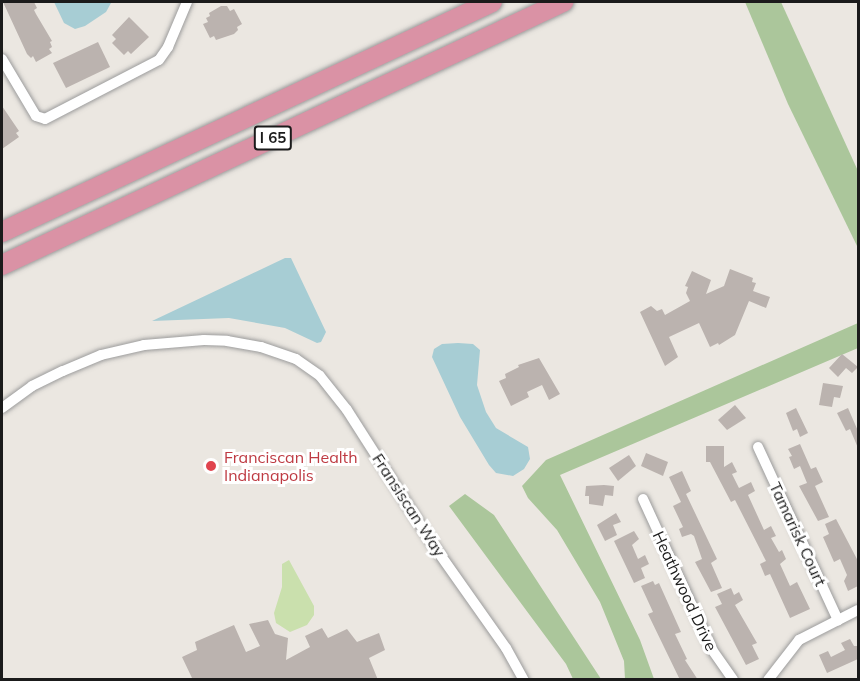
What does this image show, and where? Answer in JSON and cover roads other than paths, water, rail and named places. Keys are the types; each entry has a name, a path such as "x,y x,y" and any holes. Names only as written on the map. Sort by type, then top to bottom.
{"highway":[{"name":"I 65","path":"2,232 492,2"},
{"name":"I 65","path":"2,265 563,2"}],"street":[{"path":"2,59 40,119 159,60 168,46 187,2"},
{"name":"Fransiscan Way","path":"2,408 32,386 63,370 101,355 144,345 204,340 227,341 261,347 296,359 320,376 347,410 434,546 506,648 524,680"},
{"name":"Tamarisk Court","path":"758,447 838,620"},
{"name":"Heathwood Drive","path":"643,499 713,651 733,680"},
{"path":"768,680 799,640 858,610"}],"water":[{"path":"54,2 111,3 106,12 85,26 75,29 64,23"},
{"path":"285,258 291,258 326,332 321,342 317,343 285,328 229,318 152,321"},
{"path":"442,344 473,344 480,350 477,385 486,412 496,428 528,447 530,459 524,469 513,476 496,473 489,465 460,417 432,357 434,349"}],"place":[{"name":"Franciscan Health Indianapolis","path":"211,466"}]}
